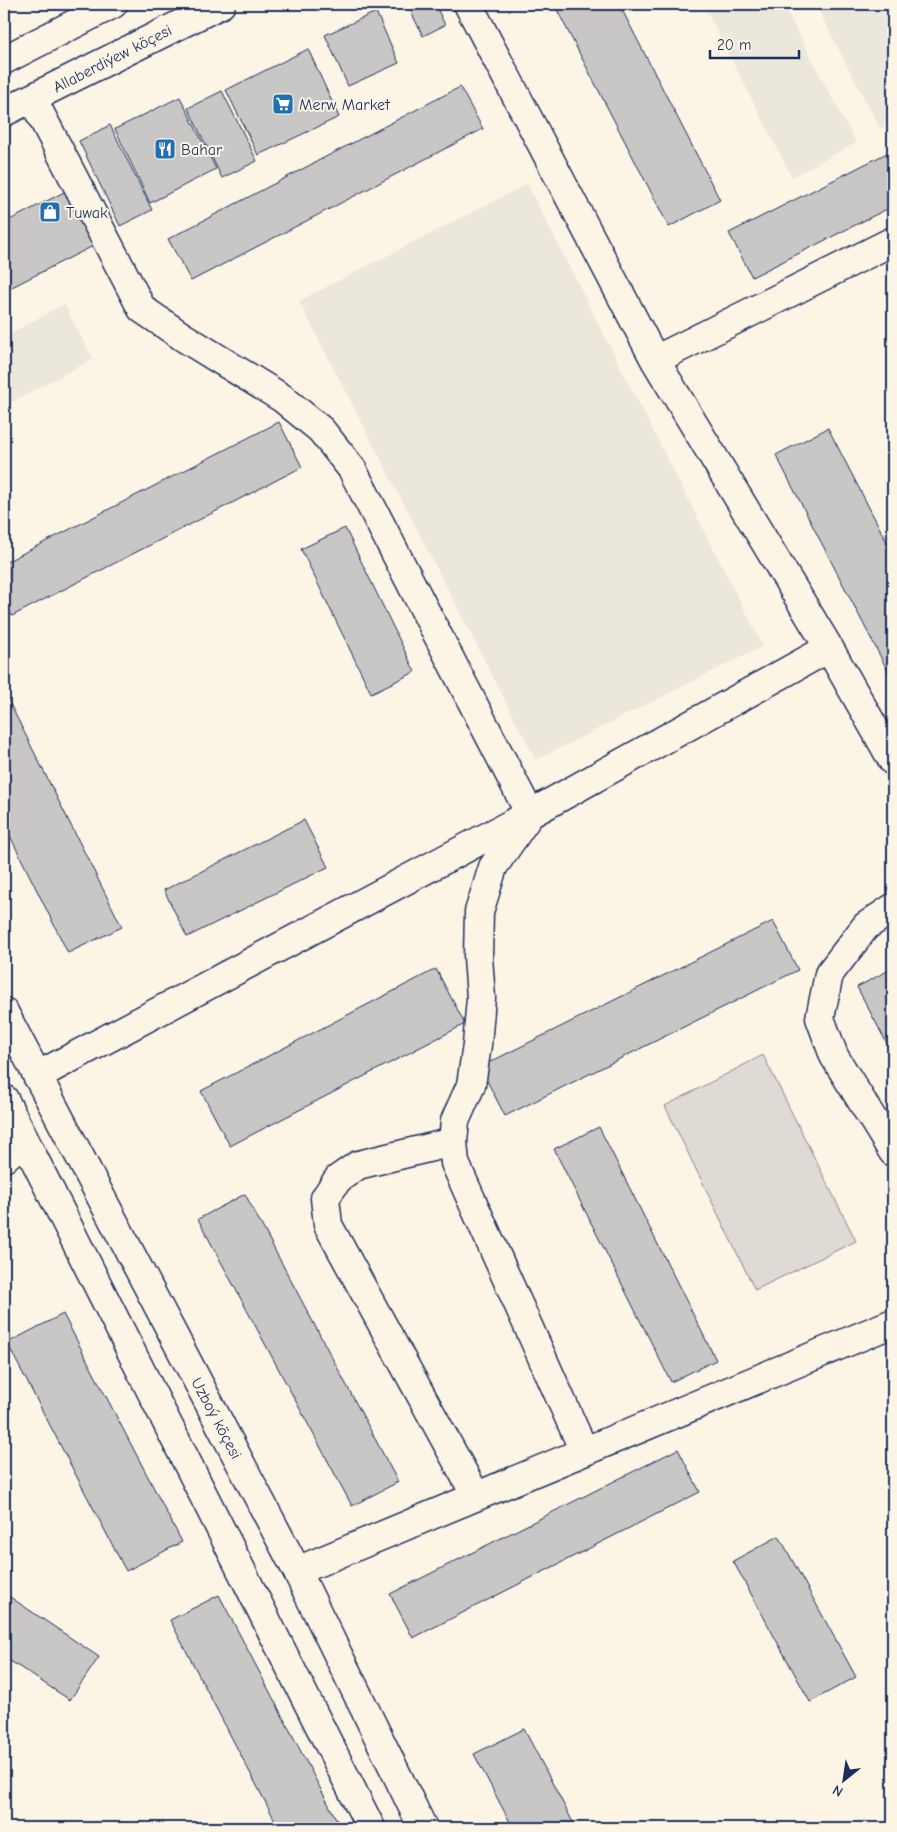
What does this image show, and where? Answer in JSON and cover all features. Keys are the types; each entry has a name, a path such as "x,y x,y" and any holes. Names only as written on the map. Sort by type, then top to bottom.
{"street":[{"path":"4,60 113,4"},
{"name":"Allaberdiýew köçesi","path":"4,112 221,4"},
{"path":"468,4 655,360 829,648 893,761"},
{"path":"32,98 142,309 183,337 282,398 321,430 352,469 530,814"},
{"path":"655,360 893,241"},
{"path":"37,1076 530,814 829,648"},
{"path":"530,814 493,867 479,912 478,957 480,998 477,1045 471,1085 455,1121 453,1142 455,1163 584,1451"},
{"path":"893,908 866,926 829,974 820,1018 834,1056 893,1152"},
{"name":"Uzboý köçesi","path":"4,1012 297,1571 423,1828"},
{"path":"4,1099 371,1828"},
{"path":"4,1158 24,1140"},
{"path":"453,1142 358,1165 338,1179 325,1198 328,1225 476,1496"},
{"path":"297,1571 893,1323"}],"shaded area":[{"path":"713,4 783,4 856,143 792,177 705,8"},
{"path":"815,4 893,4 893,122 880,129"},
{"path":"527,184 763,646 536,760 299,301"},
{"path":"64,304 93,359 4,406 4,337"},
{"path":"763,1055 856,1241 755,1290 665,1106"}],"building":[{"path":"422,4 435,4 445,25 423,36 410,10"},
{"path":"554,4 619,4 720,200 669,227"},
{"path":"376,12 399,63 348,86 325,35"},
{"name":"Merw Market","path":"308,49 339,117 258,155 226,90"},
{"path":"460,87 483,129 191,281 168,239"},
{"path":"222,91 257,161 222,178 188,108"},
{"name":"Bahar","path":"180,97 216,169 150,203 115,129"},
{"path":"110,125 152,210 120,226 79,141"},
{"path":"893,150 893,206 752,277 729,233"},
{"path":"68,190 95,245 4,291 4,223"},
{"path":"279,422 302,467 12,616 4,599 4,563"},
{"path":"828,428 893,554 893,681 776,455"},
{"path":"345,528 415,672 371,693 301,549"},
{"path":"5,694 122,927 68,953 4,824"},
{"path":"304,820 328,867 187,937 164,890"},
{"path":"773,921 798,970 505,1116 480,1067"},
{"path":"893,968 893,1055 857,987"},
{"path":"436,969 465,1024 230,1146 201,1091"},
{"path":"599,1127 716,1360 671,1382 554,1149"},
{"path":"245,1194 398,1482 352,1506 198,1219"},
{"path":"63,1314 182,1542 126,1571 7,1343"},
{"path":"678,1449 700,1492 413,1638 390,1594"},
{"path":"779,1536 856,1677 810,1702 733,1561"},
{"path":"4,1593 99,1657 70,1700 4,1657"},
{"path":"219,1595 341,1828 279,1828 170,1620"},
{"path":"524,1729 576,1828 513,1828 474,1754"}],"place":[{"name":"Merw Market","path":"283,104"},
{"name":"Bahar","path":"165,149"},
{"name":"Tuwak","path":"50,212"}]}
